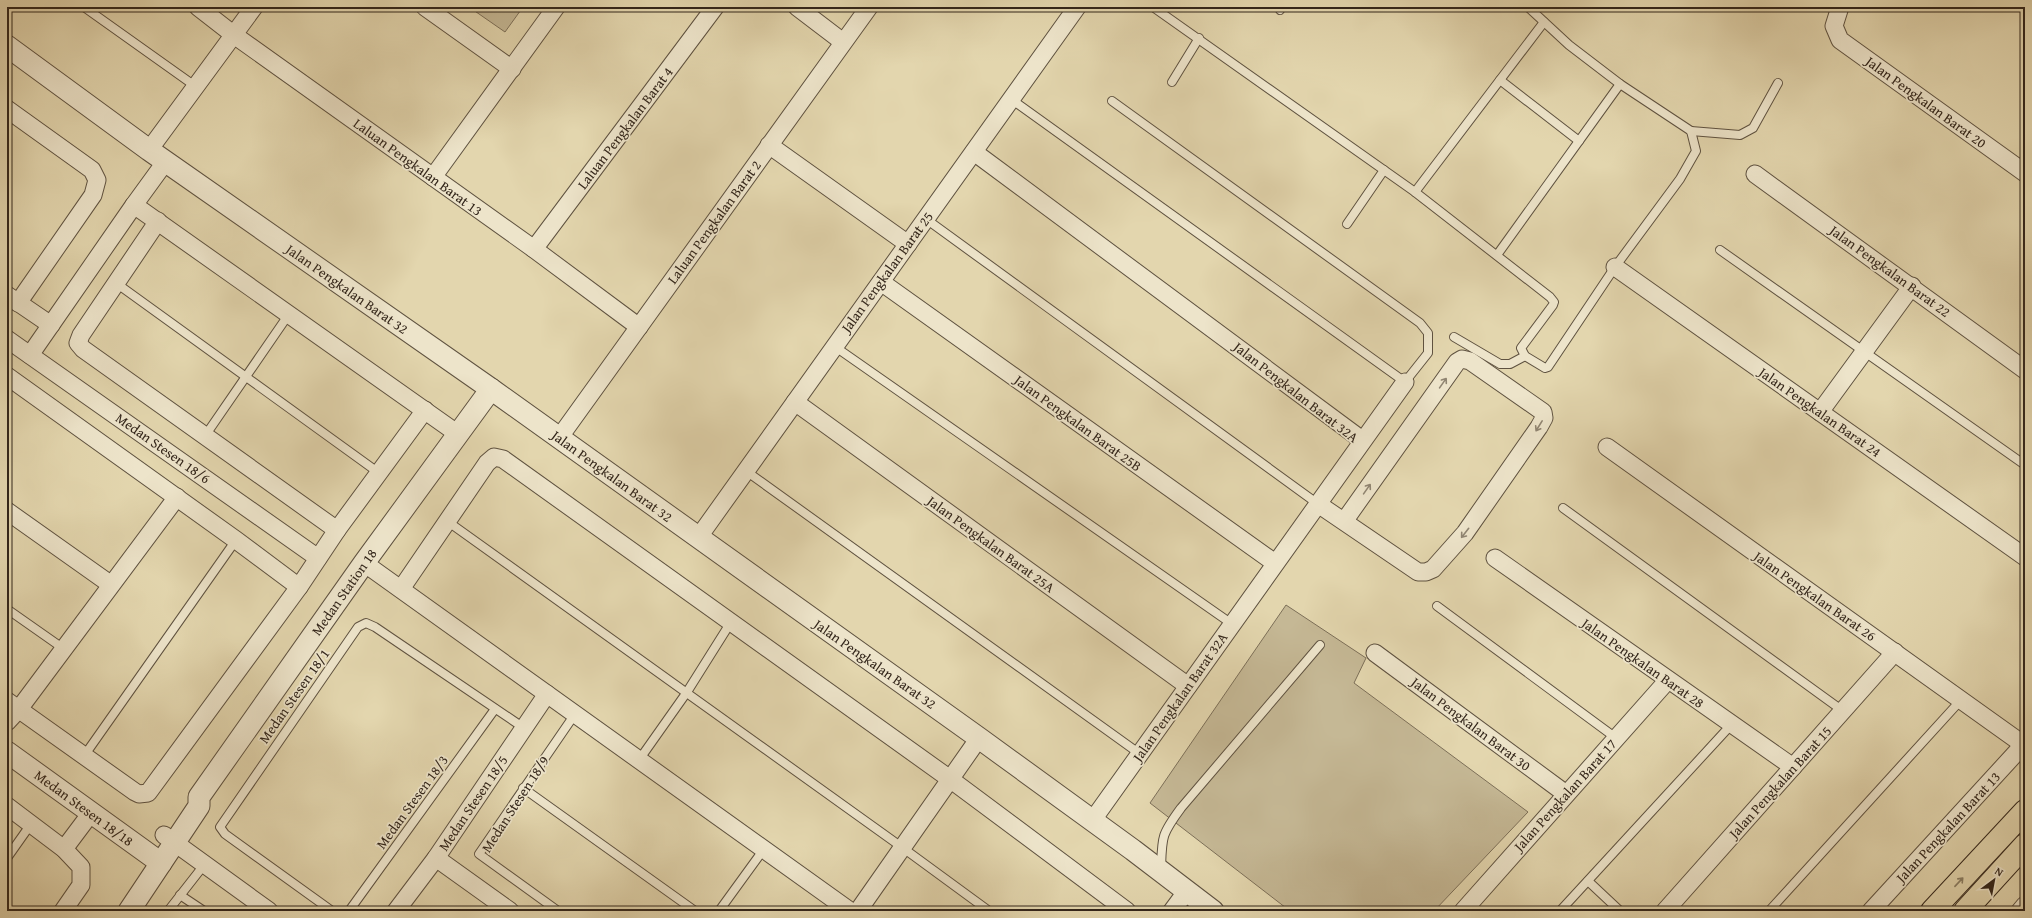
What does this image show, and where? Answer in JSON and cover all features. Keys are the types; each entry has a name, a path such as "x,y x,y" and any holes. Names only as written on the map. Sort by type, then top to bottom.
{"main road":[{"path":"1932,911 2025,811"},
{"path":"1965,911 2025,846"}],"street":[{"name":"Laluan Pengkalan Barat 13","path":"198,7 234,35 534,249 639,327"},
{"path":"149,150 254,7"},
{"path":"425,7 512,69"},
{"path":"433,177 556,7"},
{"name":"Laluan Pengkalan Barat 4","path":"534,249 715,7"},
{"path":"797,7 843,42"},
{"name":"Laluan Pengkalan Barat 2","path":"559,438 869,7"},
{"name":"Jalan Pengkalan Barat 25","path":"698,538 1077,7"},
{"name":"Jalan Pengkalan Barat 20","path":"1840,7 1834,26 1840,40 2025,173"},
{"name":"Jalan Pengkalan Barat 32","path":"7,46 149,150 490,389 979,738 1092,820 1213,911"},
{"path":"7,109 92,170 97,180 93,195 13,299 51,325"},
{"path":"770,145 908,244"},
{"name":"Jalan Pengkalan Barat 32A","path":"974,152 1362,440 1318,504 1092,820"},
{"path":"30,355 166,161"},
{"name":"Jalan Pengkalan Barat 22","path":"1755,174 1912,286 2025,370"},
{"path":"134,205 458,434"},
{"path":"158,221 80,335 78,343 83,349 337,530"},
{"name":"Jalan Pengkalan Barat 24","path":"1615,267 2025,557"},
{"name":"Jalan Pengkalan Barat 25B","path":"881,282 1275,564"},
{"path":"1820,412 1912,286"},
{"name":"Medan Stesen 18/6","path":"7,339 318,558"},
{"path":"1318,504 1345,520 1418,572 1426,572 1433,568 1465,533 1539,427 1544,418 1543,412 1470,361 1462,359 1457,362 1345,520"},
{"path":"7,376 177,497 299,587"},
{"path":"1362,440 1405,382"},
{"name":"Medan Station 18","path":"113,911 155,859 169,839 199,806 199,797 364,563 490,389"},
{"name":"Jalan Pengkalan Barat 25A","path":"795,402 1188,686"},
{"path":"13,705 135,792 139,794 148,793 299,587 337,530 425,410"},
{"name":"Jalan Pengkalan Barat 26","path":"1607,447 2024,744"},
{"path":"400,589 486,462 494,457 503,459 950,779 1127,911"},
{"path":"7,722 13,705 64,649 110,584 177,497"},
{"path":"7,511 110,584"},
{"name":"Jalan Pengkalan Barat 28","path":"1495,558 1792,767"},
{"path":"364,563 850,911"},
{"name":"Jalan Pengkalan Barat 15","path":"1665,911 1895,652"},
{"name":"Jalan Pengkalan Barat 30","path":"1375,653 1566,794"},
{"name":"Jalan Pengkalan Barat 17","path":"1463,911 1668,680"},
{"name":"Medan Stesen 18/5","path":"396,911 436,858 547,694"},
{"path":"858,911 979,738"},
{"name":"Jalan Pengkalan Barat 13","path":"1871,911 2024,744"},
{"name":"Medan Stesen 18/18","path":"7,752 155,859"},
{"path":"7,806 64,849 82,867 81,885 63,911"},
{"path":"64,849 91,813"},
{"path":"169,839 270,911"},
{"path":"436,858 510,911"},
{"name":"Medan Station 18","path":"129,911 155,859"},
{"path":"1172,911 1186,892"},
{"path":"2020,911 2025,905"}],"lane":[{"path":"84,7 196,86"},
{"path":"1153,7 1199,38 1415,192 1497,255 1554,302 1521,348 1525,356 1545,368 1548,367 1615,267 1680,179 1696,151 1691,131"},
{"path":"1528,7 1569,45 1620,84 1691,131 1740,135 1747,132 1753,128 1778,83"},
{"path":"1415,192 1544,22"},
{"path":"1172,82 1199,38"},
{"path":"1500,80 1579,141"},
{"path":"1497,255 1620,84"},
{"path":"1011,99 1405,382 1428,353 1428,333 1420,322 1112,101"},
{"path":"1347,224 1384,170"},
{"path":"926,219 1318,504"},
{"path":"1720,250 2025,465"},
{"path":"116,283 245,378 379,473"},
{"path":"205,436 289,314"},
{"path":"1454,337 1500,364 1510,364 1525,356"},
{"path":"834,346 1232,624"},
{"path":"746,471 1140,754"},
{"path":"1563,508 1843,711"},
{"path":"447,521 989,911"},
{"path":"84,756 236,540"},
{"path":"1437,606 1616,738"},
{"path":"7,609 64,649"},
{"path":"639,760 686,692 731,622"},
{"name":"Medan Stesen 18/1","path":"332,911 225,834 220,827 358,627 366,623 375,628 524,728"},
{"path":"1161,872 1162,839 1165,830 1181,808 1320,645"},
{"path":"1769,911 1961,700"},
{"name":"Medan Stesen 18/3","path":"349,911 495,709"},
{"name":"Medan Stesen 18/9","path":"558,911 479,854 575,714"},
{"path":"1560,911 1731,725"},
{"path":"524,788 695,911"},
{"path":"7,858 31,824"},
{"path":"719,911 764,849"},
{"path":"168,911 204,865"},
{"path":"1588,881 1620,911"},
{"path":"180,895 204,911"}],"shaded area":[{"path":"469,7 523,7 505,32"},
{"path":"1286,605 1366,658 1354,683 1528,812 1434,911 1290,911 1150,803"}]}
